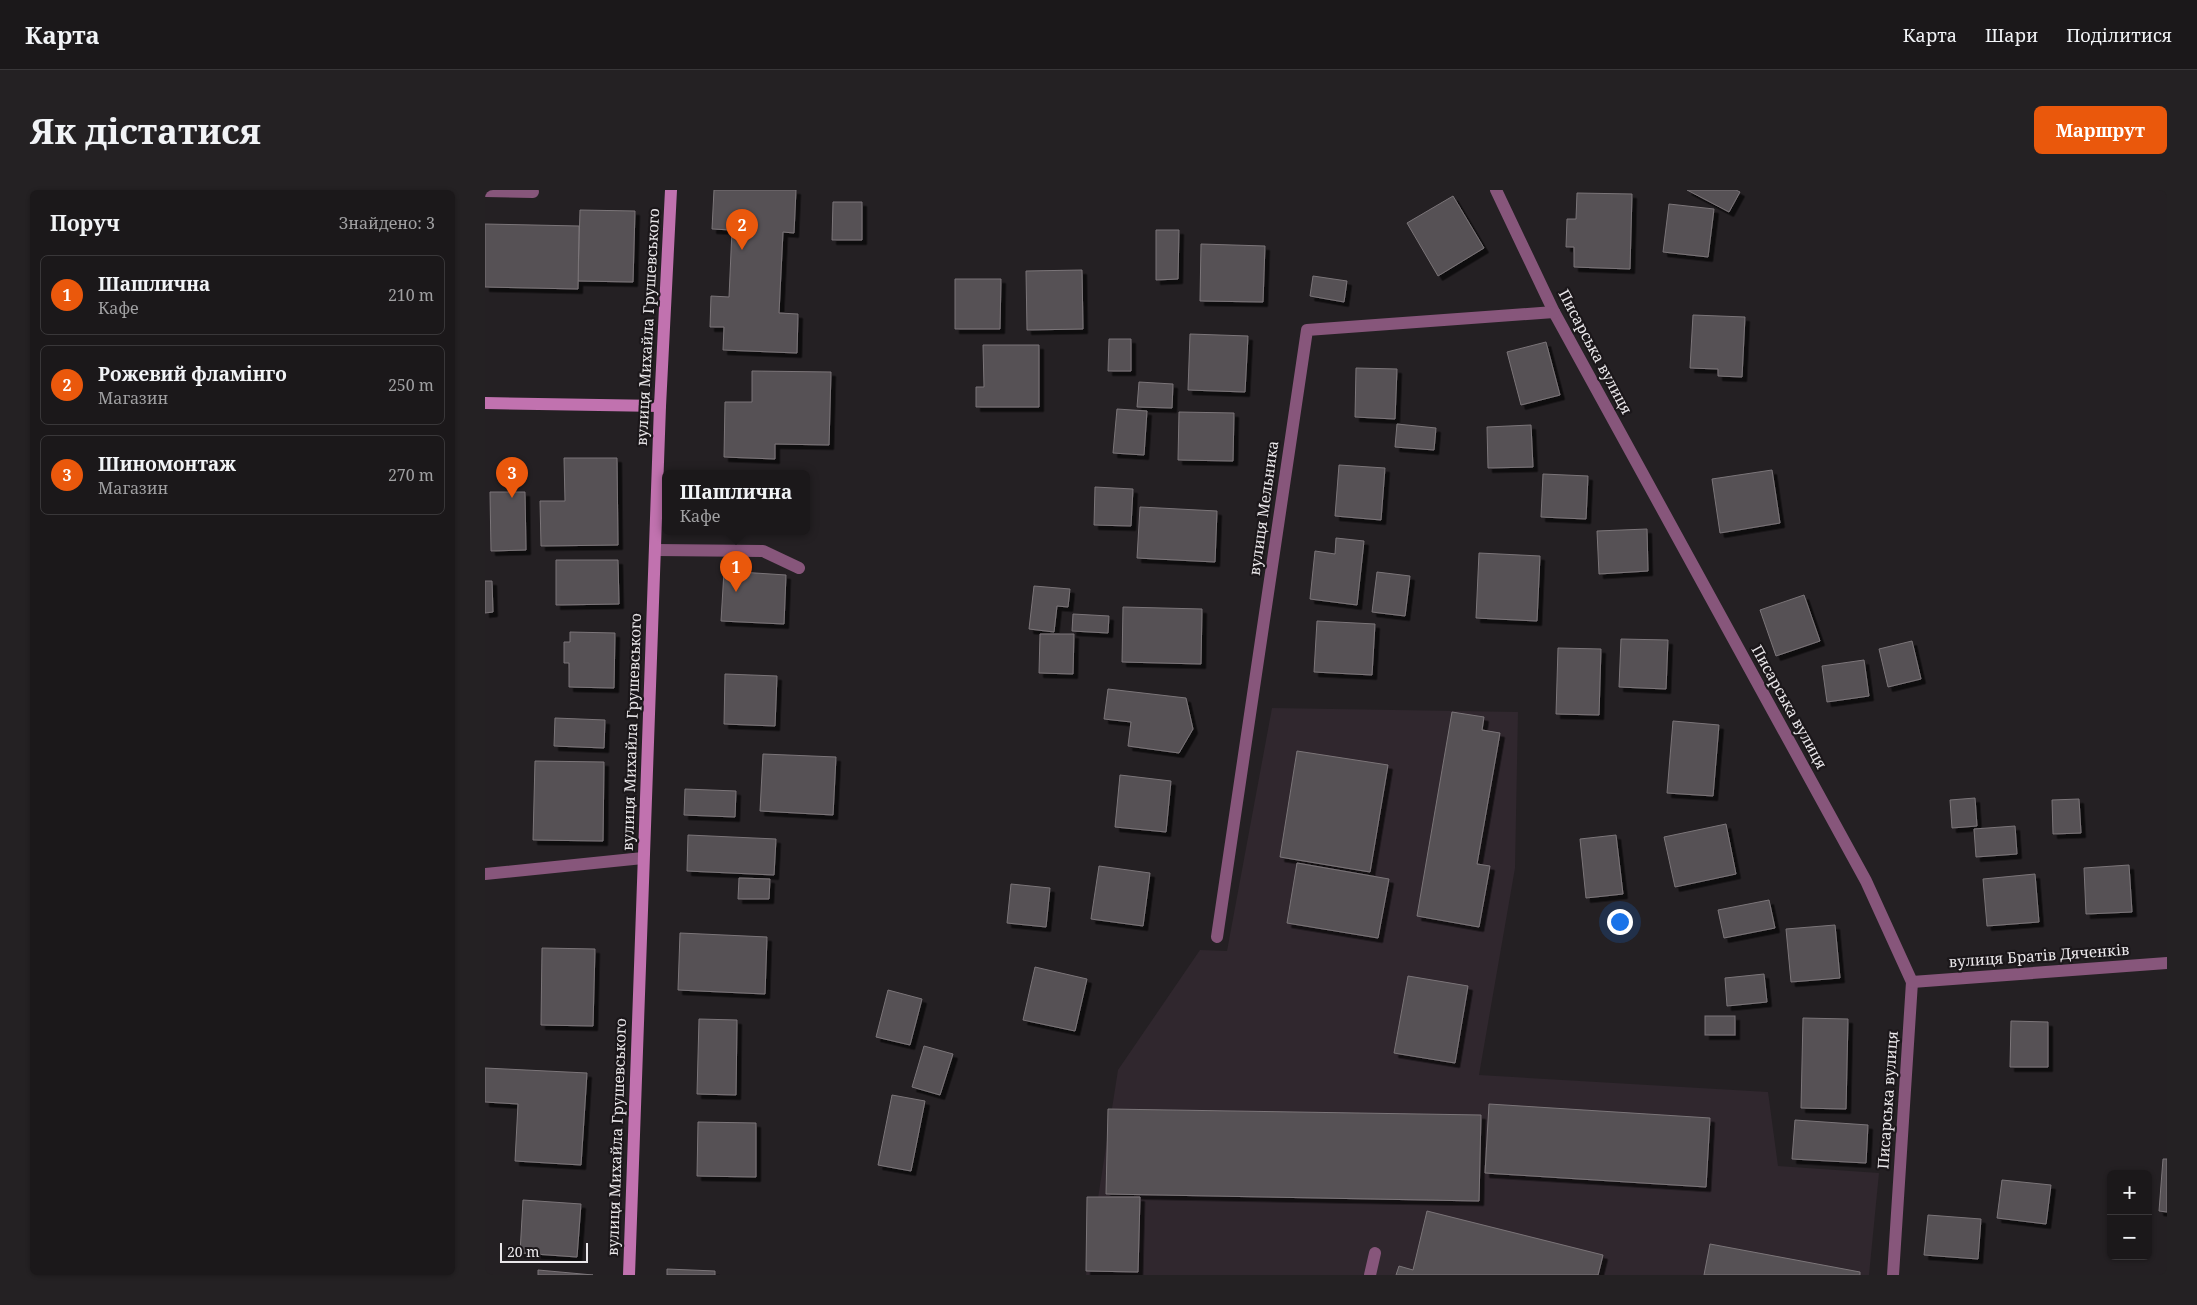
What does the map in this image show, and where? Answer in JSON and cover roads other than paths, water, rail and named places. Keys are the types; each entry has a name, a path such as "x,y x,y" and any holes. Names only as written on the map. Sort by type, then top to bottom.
{"main road":[{"name":"вулиця Михайла Грушевського","path":"629,1275 643,858 656,550 659,406 671,190"},
{"path":"485,403 659,406"}],"street":[{"name":"Писарська вулиця","path":"1496,190 1554,312 1866,881 1912,982 1893,1275"},
{"path":"485,191 533,192"},
{"name":"вулиця Мельника","path":"1217,937 1307,330 1554,312"},
{"path":"656,550 763,552 799,568"},
{"path":"485,874 643,858"},
{"name":"вулиця Братів Дяченків","path":"1912,982 2167,963"},
{"path":"1370,1275 1375,1253"}],"place":[{"name":"Рожевий фламінго","path":"742,250"},
{"name":"Шиномонтаж","path":"512,498"},
{"name":"Шашлична","path":"736,592"}]}
